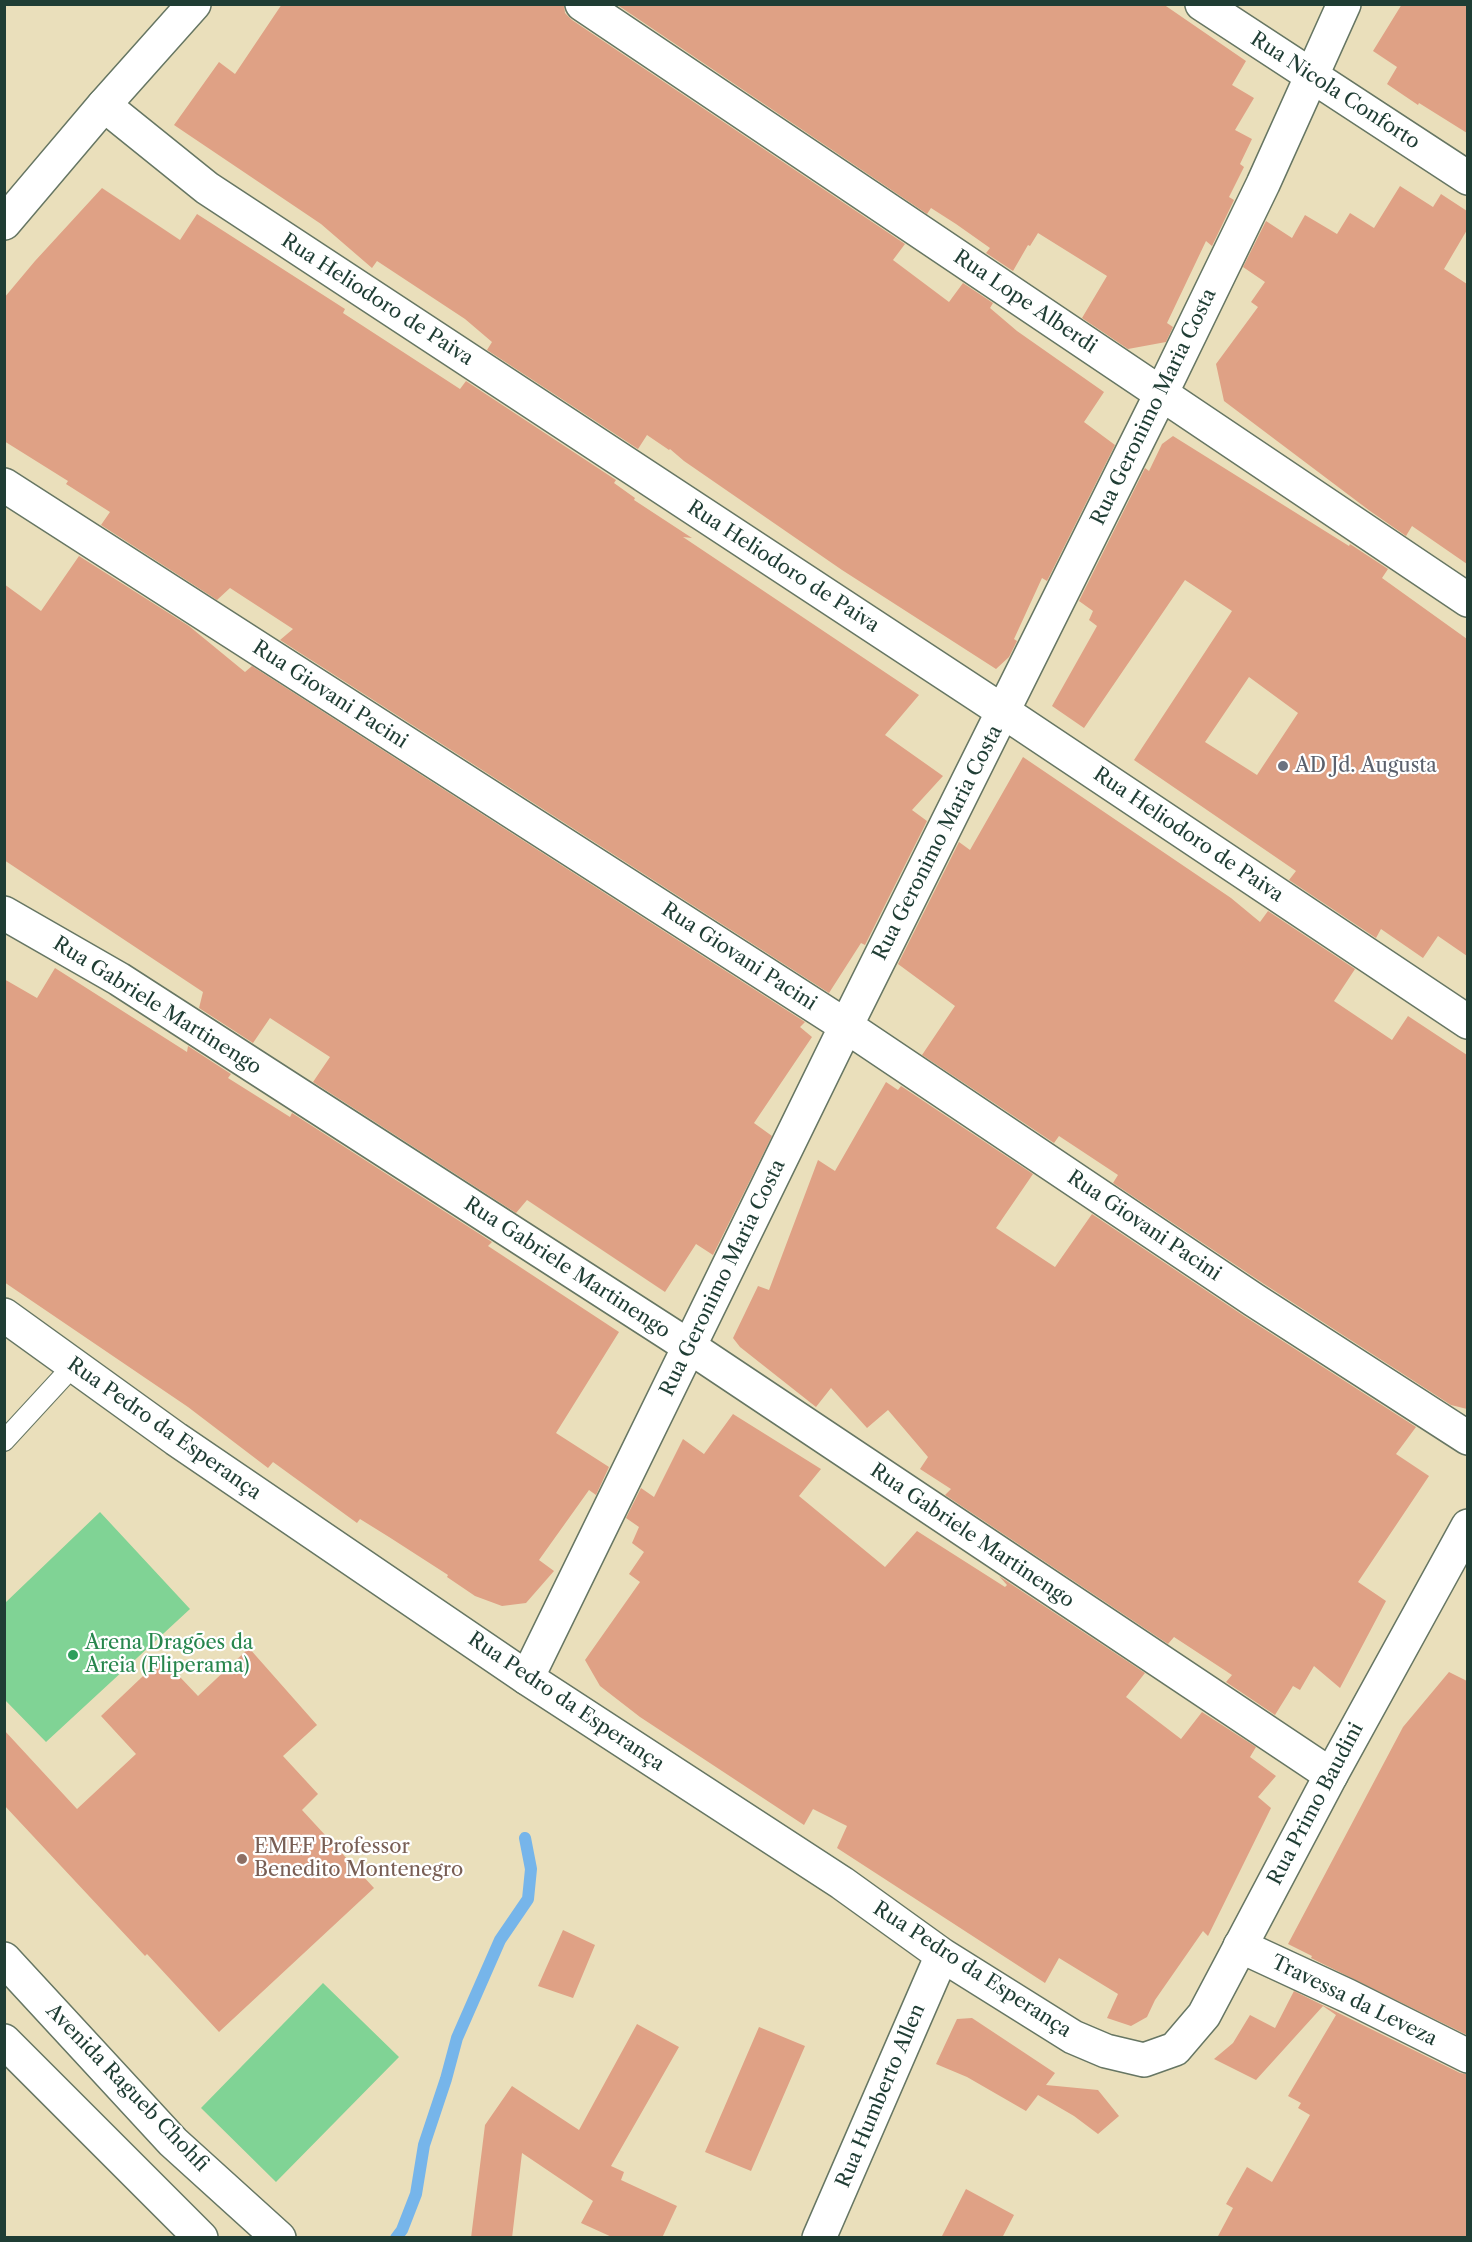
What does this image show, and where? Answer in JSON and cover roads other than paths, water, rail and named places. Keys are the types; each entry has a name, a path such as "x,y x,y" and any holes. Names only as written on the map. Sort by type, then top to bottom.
{"street":[{"path":"4,223 194,4"},
{"name":"Rua Lope Alberdi","path":"582,4 1467,600"},
{"name":"Rua Nicola Conforto","path":"1202,4 1467,178"},
{"name":"Rua Geronimo Maria Costa","path":"527,1678 846,1026 1161,394 1263,184 1344,4"},
{"name":"Rua Heliodoro de Paiva","path":"104,105 217,194 1004,712 1467,1022"},
{"name":"Rua Giovani Pacini","path":"4,485 846,1026 1254,1300 1467,1438"},
{"name":"Rua Gabriele Martinengo","path":"4,913 119,979 690,1347 1331,1775"},
{"name":"Rua Pedro da Esperança","path":"4,1315 176,1439 527,1678 842,1883 942,1955 1073,2037 1106,2051 1144,2060"},
{"name":"Rua Primo Baudini","path":"1144,2060 1174,2049 1204,2015 1331,1775 1467,1526"},
{"name":"Travessa da Leveza","path":"1240,1946 1348,1996 1467,2056"},
{"name":"Rua Humberto Allen","path":"819,2238 942,1955"},
{"name":"Avenida Ragueb Chohfi","path":"4,1959 173,2142 279,2238"},
{"path":"4,2042 201,2238"}],"lane":[{"path":"4,1441 74,1366"}],"waterway":[{"path":"396,2238 402,2230 416,2194 424,2145 457,2038 500,1940 528,1899 531,1869 525,1838"}],"place":[{"name":"AD Jd. Augusta","path":"1283,766"},
{"name":"Arena Dragões da Areia (Fliperama)","path":"73,1655"},
{"name":"EMEF Professor Benedito Montenegro","path":"242,1859"}]}
